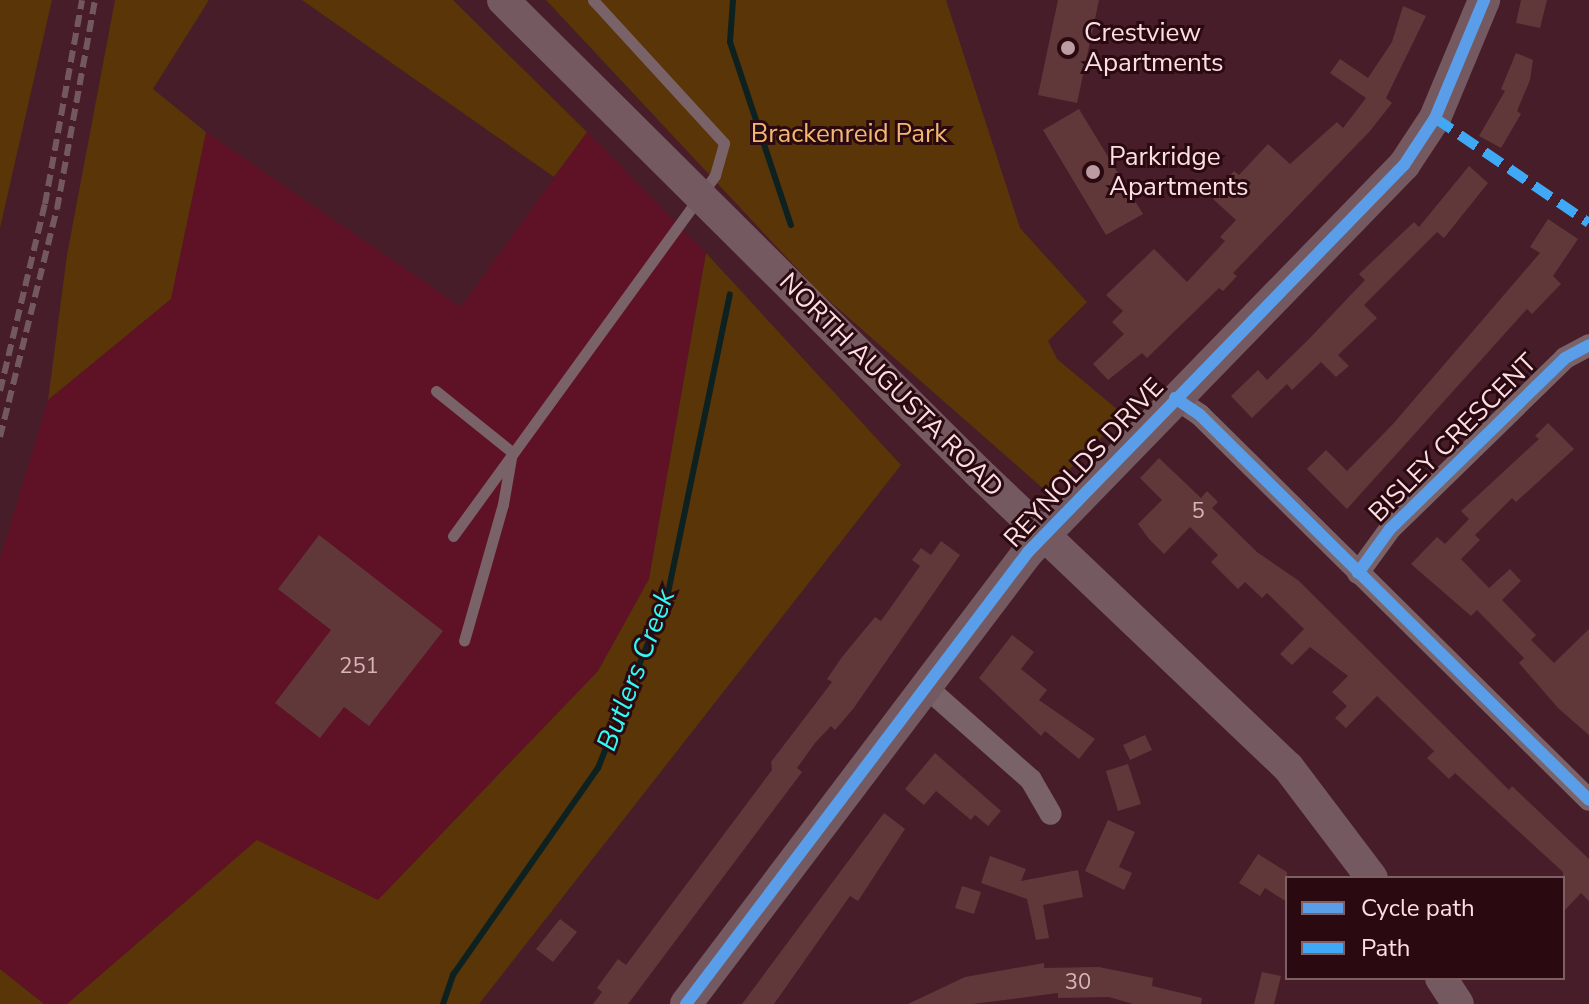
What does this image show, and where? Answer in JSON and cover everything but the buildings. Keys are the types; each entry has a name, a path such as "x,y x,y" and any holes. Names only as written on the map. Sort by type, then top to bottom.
{"street":[{"name":"NORTH AUGUSTA ROAD","path":"503,0 699,198 1288,767 1370,876"},
{"name":"REYNOLDS DRIVE","path":"686,1004 1045,533 1404,165 1435,118 1484,0"},
{"name":"BISLEY CRESCENT","path":"1358,573 1390,529 1565,358 1589,345"},
{"path":"1175,398 1200,415 1589,800"},
{"path":"926,687 1031,780 1051,814"},
{"path":"1442,980 1458,1004"}],"lane":[{"path":"453,536 715,175 724,143 593,0"},
{"path":"436,391 512,452"},
{"path":"464,641 503,504 512,452"}],"shaded area":[{"path":"206,132 461,307 587,132 706,253 649,579 598,671 378,900 257,841 67,1004 44,1004 0,969 0,559 48,400 171,299"}],"green space":[{"path":"0,0 52,0 0,228"},
{"path":"115,0 209,0 153,89 206,132 171,299 48,400 67,255"},
{"path":"302,0 453,0 587,132 554,177"},
{"name":"Brackenreid Park","path":"546,0 946,0 1020,228 1087,302 1048,341 1057,359 1124,415 1047,492 817,290"},
{"path":"706,253 901,465 479,1004 67,1004 257,840 378,900 598,671 649,579"},
{"path":"0,969 44,1004 0,1004"}],"waterway":[{"name":"Butlers Creek","path":"733,0 730,42 791,225"},
{"name":"Butlers Creek","path":"443,1004 453,975 598,768 668,593 730,294"}],"railway":[{"path":"0,391 45,204 82,0"},
{"path":"0,437 57,209 95,0"}],"marked path":[{"path":"1435,118 1589,223"}],"cycle path":[{"path":"686,1004 1028,552 1404,165 1435,118 1484,0"},
{"path":"1358,573 1390,529 1565,358 1589,345"},
{"path":"1175,398 1200,415 1589,800"}],"place":[{"name":"Crestview Apartments","path":"1068,48"},
{"name":"Parkridge Apartments","path":"1093,172"}]}
